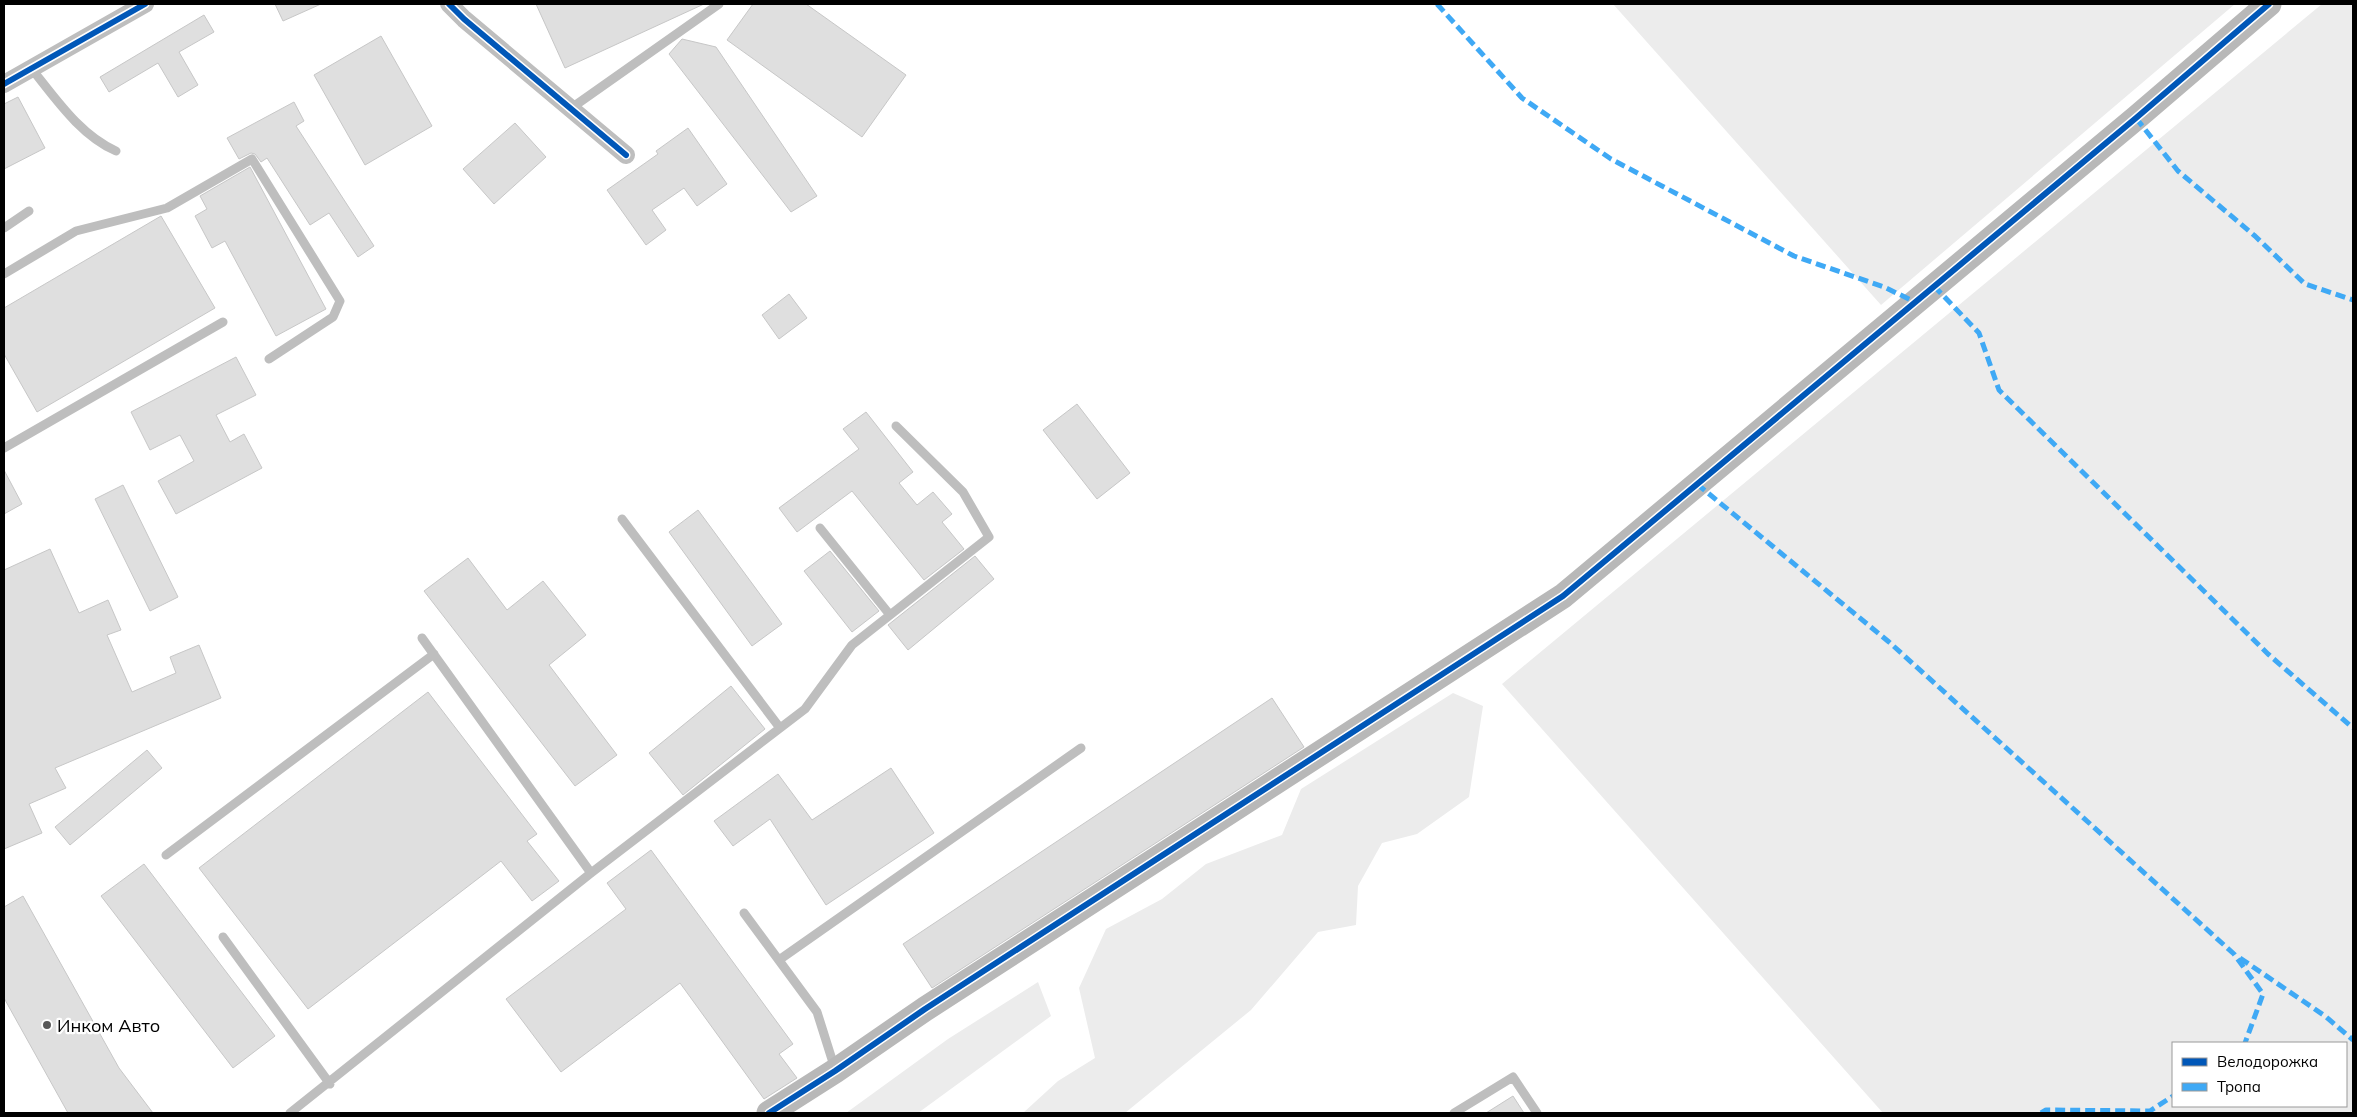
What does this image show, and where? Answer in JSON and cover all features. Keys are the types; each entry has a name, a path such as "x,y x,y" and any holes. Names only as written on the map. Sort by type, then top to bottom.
{"street":[{"path":"4,84 145,4"},
{"path":"449,4 464,19 626,155"},
{"path":"769,1113 835,1071 925,1009 1563,596 2136,118 2269,4"}],"lane":[{"path":"570,109 719,4"},
{"path":"31,68 78,124 98,143 116,151"},
{"path":"4,274 76,231 167,208 252,159 340,301 333,317 269,359"},
{"path":"4,228 29,211"},
{"path":"4,448 223,322"},
{"path":"290,1113 330,1084 591,873 805,709 852,645 989,537 963,492 896,426"},
{"path":"622,519 780,728"},
{"path":"820,528 890,615"},
{"path":"422,638 591,873"},
{"path":"166,855 434,654"},
{"path":"779,960 1081,748"},
{"path":"744,913 817,1012 835,1071"},
{"path":"223,937 330,1084"},
{"path":"1454,1113 1513,1077 1537,1113"}],"shaded area":[{"path":"1613,4 2235,4 1881,305"},
{"path":"2322,4 2353,4 2353,1113 1883,1113 1502,684"},
{"path":"1453,693 1483,706 1469,797 1417,834 1382,843 1358,886 1356,925 1318,932 1251,1010 1125,1113 1023,1113 1058,1081 1095,1058 1079,988 1106,929 1162,899 1206,864 1282,835 1301,789"},
{"path":"1038,982 1051,1016 918,1113 846,1113 948,1039"}],"building":[{"path":"275,4 321,4 283,21"},
{"path":"536,4 704,4 565,68"},
{"path":"753,4 806,4 906,75 862,137 727,40"},
{"path":"204,15 214,32 179,52 198,85 178,97 158,63 109,92 100,77"},
{"path":"381,36 432,126 365,165 314,75"},
{"path":"682,39 716,47 817,196 791,212 669,54"},
{"path":"18,97 45,148 4,169 4,104"},
{"path":"294,102 304,121 296,126 374,246 358,257 329,213 310,225 267,158 261,162 255,154 251,153 239,159 227,138"},
{"path":"515,123 546,157 494,204 463,169"},
{"path":"688,128 727,184 697,206 684,188 652,210 666,230 646,245 607,190 658,154 656,151"},
{"path":"250,167 326,309 276,336 225,241 212,248 195,216 207,209 200,196"},
{"path":"161,216 215,308 37,412 4,354 4,308"},
{"path":"789,294 807,318 779,339 762,315"},
{"path":"236,357 256,395 216,415 230,442 244,434 262,468 176,514 158,481 194,461 180,435 150,450 131,412"},
{"path":"1077,404 1130,473 1097,499 1043,430"},
{"path":"866,412 913,472 899,483 917,505 933,492 952,514 942,522 964,549 924,580 852,491 797,532 779,508 859,449 843,429"},
{"path":"4,470 22,504 4,514"},
{"path":"123,485 178,597 150,611 95,499"},
{"path":"698,510 782,624 752,646 669,532"},
{"path":"50,549 79,613 108,600 121,630 107,635 132,692 176,673 170,657 199,645 221,698 55,768 66,788 29,804 42,833 4,849 4,570"},
{"path":"830,551 879,611 852,632 804,571"},
{"path":"975,556 994,579 908,650 888,625"},
{"path":"468,558 507,610 543,581 586,635 549,665 617,755 575,786 424,591"},
{"path":"731,686 765,729 683,795 649,753"},
{"path":"428,692 537,834 527,841 559,881 532,901 501,861 308,1009 199,868"},
{"path":"1272,698 1304,747 932,988 903,944"},
{"path":"147,750 162,768 70,845 55,827"},
{"path":"891,768 934,833 826,905 770,819 733,846 714,821 778,774 812,820"},
{"path":"651,850 793,1044 779,1054 797,1078 764,1099 680,983 561,1072 506,999 626,909 607,883"},
{"path":"144,864 275,1036 233,1068 101,896"},
{"path":"23,896 119,1068 153,1113 68,1113 4,998 4,907"},
{"path":"1513,1096 1524,1113 1486,1113"}],"marked path":[{"path":"1437,4 1522,98 1611,159 1794,256 1884,287 1915,302"},
{"path":"2136,118 2178,171 2255,236 2305,284 2353,300"},
{"path":"1934,286 1979,333 1999,390 2268,654 2353,728"},
{"path":"1697,484 1889,642 2234,954 2263,994 2245,1042"},
{"path":"2240,958 2325,1016 2353,1040"},
{"path":"2041,1113 2046,1110 2150,1111 2172,1097"}],"cycle path":[{"path":"4,84 145,4"},
{"path":"449,4 464,19 626,155"},
{"path":"769,1113 835,1071 925,1009 1563,596 2136,118 2269,4"}],"place":[{"name":"Инком Авто","path":"47,1025"}]}
